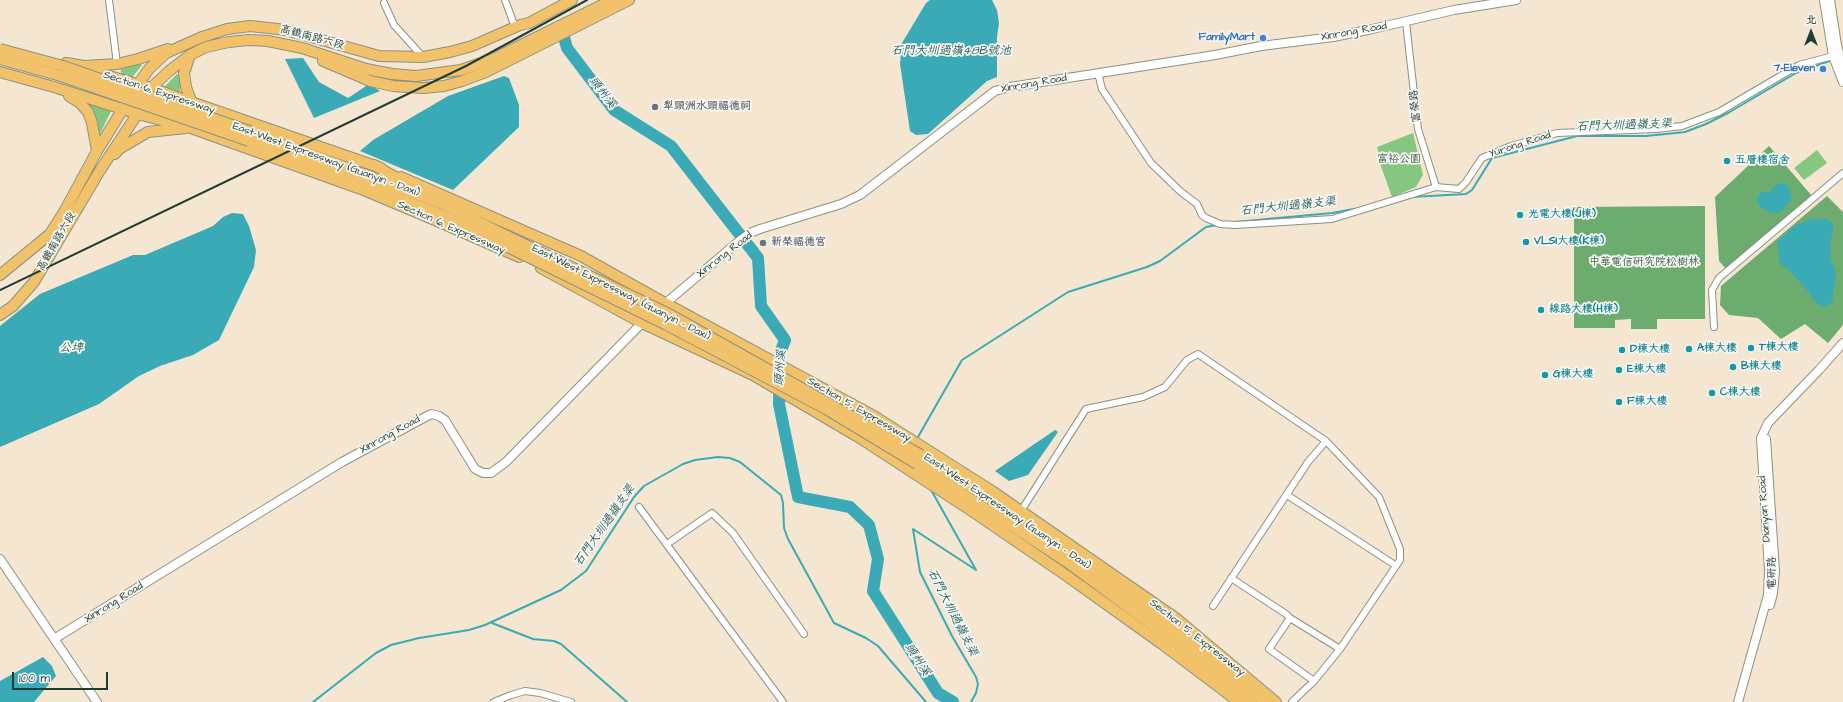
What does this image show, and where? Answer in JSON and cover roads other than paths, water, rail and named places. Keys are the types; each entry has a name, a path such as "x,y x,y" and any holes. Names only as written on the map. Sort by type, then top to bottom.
{"main road":[{"name":"高鐵南路六段","path":"517,26 525,19 559,0"},
{"name":"高鐵南路六段","path":"0,275 50,234 64,212 97,151 124,109 137,84 149,69 166,53 202,37 227,29 250,26 286,30 379,56 423,57 472,46 517,26 529,23 572,0"},
{"name":"高鐵南路六段","path":"0,315 12,306 34,282 99,172 138,114 151,88 190,55 206,47 229,42 249,40 268,41 288,45 366,69 392,74 416,76 431,75 461,70 493,59 612,0"},
{"name":"高鐵南路六段","path":"288,45 370,81 393,86 423,88 444,86 486,72 629,0"},
{"path":"66,64 84,66 117,64 138,59 202,37"},
{"name":"Section 6, Expressway","path":"0,44 151,88 374,165 581,256 665,304"},
{"name":"East-West Expressway (Guanyin - Daxi)","path":"0,49 63,66 439,208 665,324 826,409 917,464 1067,562 1166,635 1251,702"},
{"path":"190,55 184,73 186,87 192,103"},
{"name":"East-West Expressway (Guanyin - Daxi)","path":"0,59 61,76 250,137"},
{"name":"Section 6, Expressway","path":"0,72 54,87 138,114 191,128 360,189 437,220 532,263 642,323"},
{"path":"54,87 80,103 88,112 92,123 97,151"},
{"path":"99,172 119,149 148,132 191,128"},
{"path":"374,165 439,208"},
{"path":"360,189 439,208"},
{"name":"East-West Expressway (Guanyin - Daxi)","path":"507,242 670,315 921,455 1070,553 1172,628 1265,702"},
{"name":"Section 5, Expressway","path":"665,304 874,416 1021,511 1177,620 1276,702"},
{"path":"642,323 753,375 860,438 1067,576 1162,644 1239,702"}],"street":[{"path":"109,0 117,64"},
{"path":"505,0 517,26"},
{"name":"Xinrong Road","path":"54,639 342,462 420,418 431,414 439,416 445,420 475,469 483,473 491,473 506,462 642,323 750,233 841,204 860,195 995,91 1010,87 1261,46 1333,36 1406,22 1454,10 1516,0"},
{"path":"1824,0 1833,56 1843,82"},
{"path":"1830,0 1837,45 1843,68"},
{"path":"384,3 394,25 423,57"},
{"name":"富榮路","path":"1406,22 1418,129 1436,187"},
{"name":"Yurong Road","path":"1098,73 1102,89 1151,163 1181,192 1197,204 1202,215 1206,218 1220,224 1235,225 1332,219 1436,187 1459,189 1466,182 1482,158 1511,146 1542,137 1557,134 1656,129 1682,126 1719,112 1799,64 1833,56"},
{"path":"1714,328 1712,290 1719,278 1843,173"},
{"name":"Dianyan Road","path":"1738,702 1768,595 1769,570 1761,438 1768,423 1843,343"},
{"name":"電研路","path":"1744,702 1774,594 1775,571 1766,439 1774,425 1843,349"},
{"path":"1021,511 1086,409 1143,397 1165,387 1187,360 1198,354 1326,441 1379,498 1400,549 1400,560 1340,649 1314,681 1292,702"},
{"path":"1213,606 1308,462 1326,441"},
{"path":"1287,495 1396,565"},
{"path":"640,507 783,702"},
{"path":"667,544 712,512 733,533 804,634"},
{"path":"0,560 97,702"},
{"path":"1231,578 1290,618 1340,649"},
{"path":"1290,618 1269,649 1314,681"},
{"path":"494,702 511,695 525,692 540,693 571,702"}],"water":[{"name":"石門大圳過嶺48B號池","path":"930,0 992,0 997,10 999,23 997,37 997,77 987,81 928,134 916,135 910,131 900,64 902,43 926,3"},
{"path":"303,58 319,82 348,98 369,84 380,91 314,118 285,59"},
{"path":"504,76 509,78 519,105 519,127 453,190 360,151 373,140 448,96"},
{"path":"1785,183 1790,190 1792,199 1780,212 1771,213 1760,207 1757,200 1760,192 1769,192 1777,184"},
{"name":"公埤","path":"232,213 243,214 249,226 256,250 254,267 219,340 193,355 160,366 139,376 99,404 0,447 0,326 40,294 133,255 145,255 213,226 223,217"},
{"path":"1812,219 1825,219 1833,224 1833,233 1830,242 1831,260 1835,269 1836,279 1833,290 1833,299 1830,304 1824,307 1815,302 1807,290 1790,271 1780,264 1777,241 1796,225"},
{"path":"1055,430 1058,432 1028,475 1009,481 995,471"},
{"path":"43,657 52,666 56,676 34,702 0,702 0,681"}],"waterway":[{"name":"頭州溪","path":"564,37 567,48 614,110 671,146 758,258 761,306 785,340 780,353 779,404 798,497 850,507 869,525 878,559 873,591 938,693 953,702"},
{"name":"石門大圳過嶺支渠","path":"1411,197 1466,194 1472,190 1492,158 1577,136 1646,136 1685,132 1728,113 1796,73 1832,60"},
{"name":"石門大圳過嶺支渠","path":"1235,222 1332,213 1354,209"},
{"name":"石門大圳過嶺支渠","path":"918,437 962,360 1068,292 1147,267 1160,261 1206,227 1217,225"},
{"name":"石門大圳過嶺支渠","path":"313,702 376,653 391,645 419,638 469,630 485,625 561,590 586,571 634,497 644,486 683,464 695,460 718,457 730,458 740,462 781,495 783,503 784,528 788,539 834,623 866,638 878,646 926,702"},
{"name":"石門大圳過嶺支渠","path":"930,488 976,570 913,529 920,572 952,636 976,677 978,684 976,693 971,702"},
{"path":"492,623 533,639 554,641 561,644 627,702"}],"railway":[{"path":"0,290 466,66 587,0"}],"place":[{"name":"FamilyMart","path":"1263,38"},
{"name":"7-Eleven","path":"1823,69"},
{"name":"犁頭洲水頭福德祠","path":"655,107"},
{"name":"五層樓宿舍","path":"1727,161"},
{"name":"光電大樓(J棟)","path":"1520,215"},
{"name":"VLSI大樓(K棟)","path":"1526,242"},
{"name":"新榮福德宮","path":"763,243"},
{"name":"線路大樓(H棟)","path":"1541,310"},
{"name":"T棟大樓","path":"1751,348"},
{"name":"A棟大樓","path":"1689,349"},
{"name":"D棟大樓","path":"1622,350"},
{"name":"B棟大樓","path":"1733,367"},
{"name":"E棟大樓","path":"1619,370"},
{"name":"G棟大樓","path":"1545,375"},
{"name":"C棟大樓","path":"1712,393"},
{"name":"F棟大樓","path":"1619,402"}],"park label":[{"name":"富裕公園","path":"1399,160"},
{"name":"中華電信研究院松樹林","path":"1644,263"}]}
